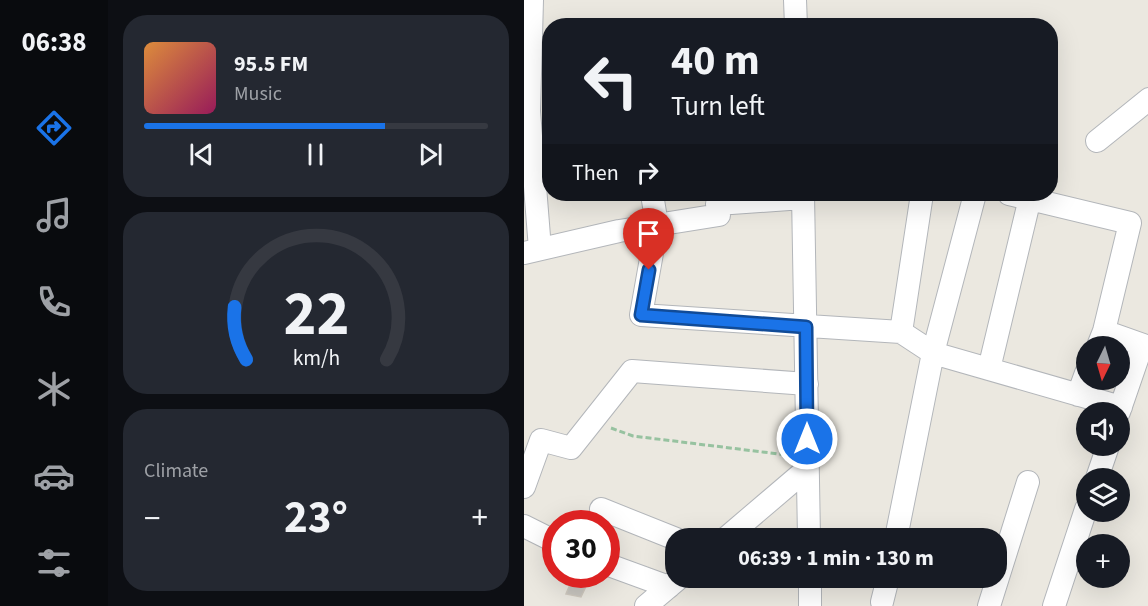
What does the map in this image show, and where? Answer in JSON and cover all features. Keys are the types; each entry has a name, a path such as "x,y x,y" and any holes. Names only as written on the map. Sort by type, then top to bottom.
{"street":[{"path":"532,0 534,112 532,251 657,225 719,215 718,204 750,201"},
{"path":"795,0 796,18"},
{"path":"1097,141 1148,99"},
{"path":"653,201 657,225 641,315 901,332 934,353 1099,402"},
{"path":"803,201 809,528"},
{"path":"901,332 921,201"},
{"path":"898,528 934,353 973,201"},
{"path":"989,369 1019,201"},
{"path":"1040,201 1130,223 1102,336"},
{"path":"1123,402 1145,346 1130,344"},
{"path":"524,487 541,440 571,448 632,371 807,384"},
{"path":"1078,394 1080,390"},
{"path":"737,528 807,463"},
{"path":"989,606 1028,482"},
{"path":"601,509 665,535"},
{"path":"1054,606 1082,522"},
{"path":"524,526 542,535"},
{"path":"620,568 665,579"},
{"path":"646,606 668,588"},
{"path":"810,588 810,606"},
{"path":"882,602 886,588"}],"path":[{"path":"593,421 633,436 807,463"}],"building":[{"path":"569,588 585,588 581,597 566,594"}],"route":[{"path":"649,270 641,315 806,327 807,439"}]}
